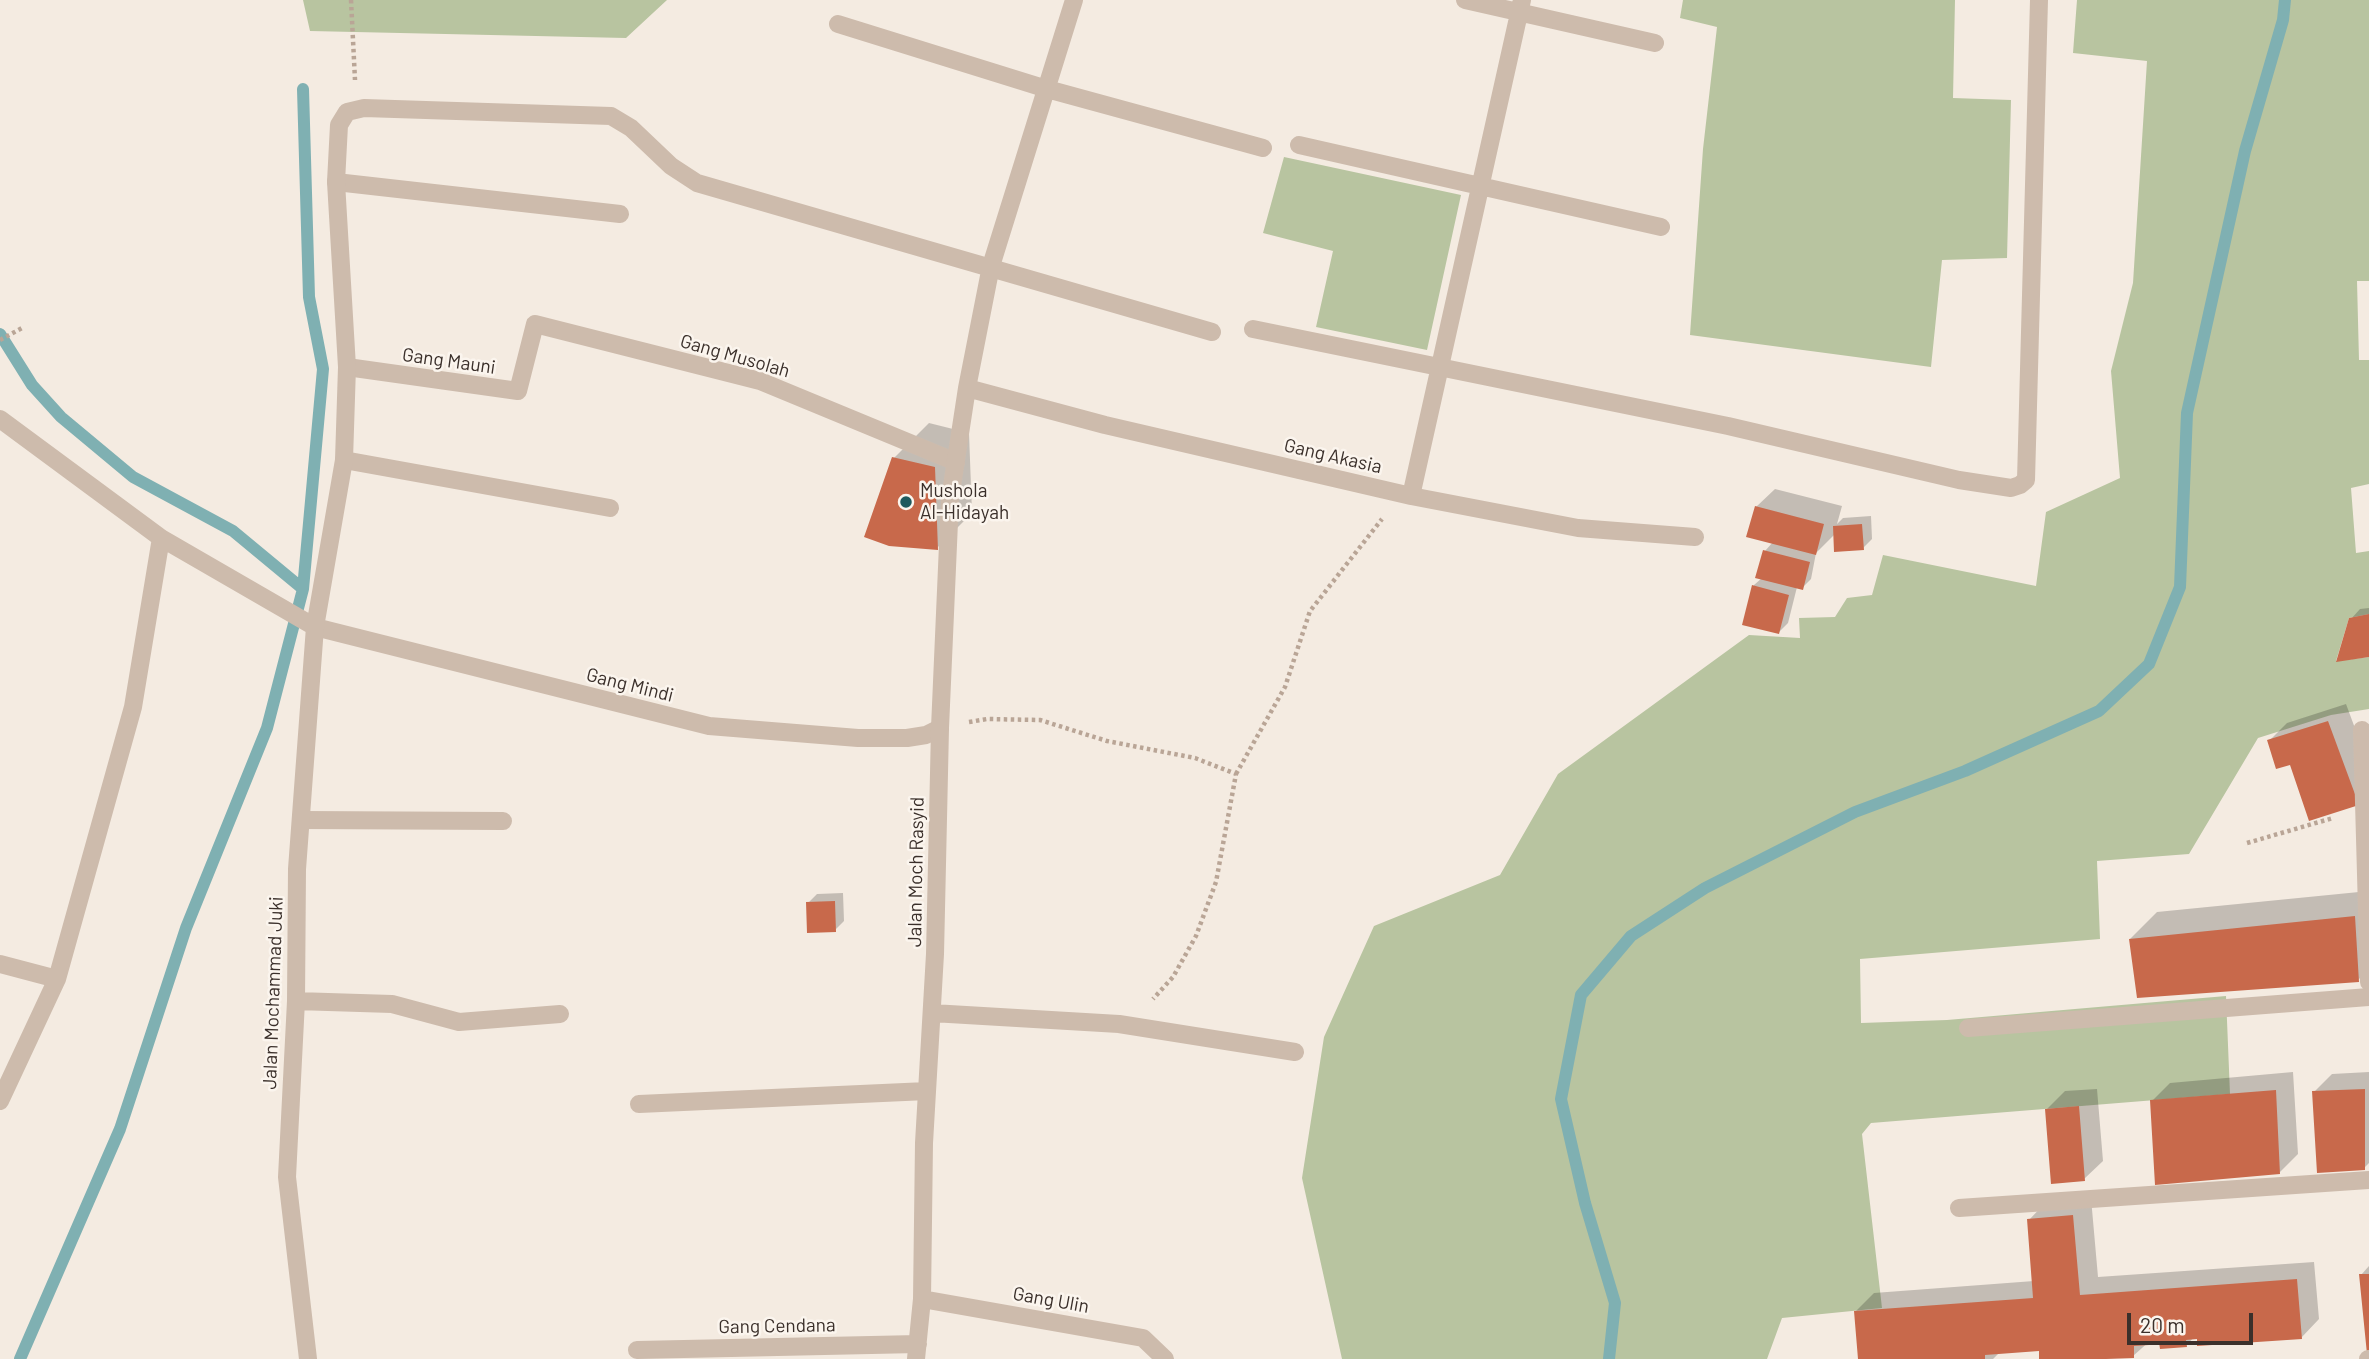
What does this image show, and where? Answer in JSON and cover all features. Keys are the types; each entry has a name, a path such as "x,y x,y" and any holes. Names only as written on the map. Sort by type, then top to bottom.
{"street":[{"name":"Jalan Moch Rasyid","path":"917,1352 922,1299 946,560 956,463 967,388 991,266 1073,0"},
{"path":"1465,0 1521,6 1655,43"},
{"path":"1253,329 1728,426 1959,480 2011,488 2020,485 2026,480 2039,0"},
{"path":"1411,496 1521,6"},
{"path":"838,24 1047,89 1263,148"},
{"name":"Jalan Mochammad Juki","path":"308,1359 287,1177 296,1001 297,869 302,820 311,625 344,460 347,368 336,182 339,125 347,112 356,109"},
{"path":"356,109 611,116 631,128 671,166 697,183 1212,332"},
{"path":"1299,145 1661,227"},
{"path":"336,182 620,214"},
{"name":"Gang Mauni","path":"347,368 518,391 535,324"},
{"name":"Gang Musolah","path":"535,324 760,381 956,463"},
{"name":"Gang Akasia","path":"967,388 1105,425 1411,496 1578,528 1695,537"},
{"path":"0,419 162,538 133,707 57,979 0,1101"},
{"path":"344,460 610,508"},
{"name":"Gang Mindi","path":"162,538 311,625 709,726 858,738 907,738 926,735 940,727"},
{"path":"2362,730 2369,982"},
{"path":"302,820 503,821"},
{"path":"0,964 57,979"},
{"path":"1968,1028 2369,997"},
{"path":"296,1001 392,1004 459,1022 560,1014"},
{"path":"932,1013 1119,1024 1295,1052"},
{"path":"639,1104 927,1091"},
{"path":"1959,1208 2369,1180"},
{"name":"Gang Ulin","path":"922,1299 1143,1338 1165,1359"},
{"name":"Gang Cendana","path":"637,1350 917,1352"}],"path":[{"path":"351,0 356,109"},
{"path":"0,340 22,328"},
{"path":"1119,1024 1147,1007 1173,977 1196,936 1216,882 1236,774 1285,687 1310,611 1385,516 1411,496"},
{"path":"940,727 987,719 1040,720 1107,741 1195,758 1236,774"},
{"path":"2247,843 2364,809"}],"green space":[{"path":"303,0 667,0 626,38 310,31"},
{"path":"1683,0 1955,0 1953,98 2011,100 2007,258 1942,260 1931,367 1690,335 1703,149 1717,27 1680,18"},
{"path":"2077,0 2369,0 2369,281 2357,281 2359,360 2369,360 2369,484 2351,488 2356,553 2369,551 2369,614 2349,618 2336,661 2369,657 2369,709 2331,715 2258,738 2189,854 2097,861 2100,939 1860,959 1861,1023 1947,1020 2226,996 2230,1094 1871,1123 1862,1134 1882,1308 1782,1318 1767,1359 1342,1359 1302,1178 1324,1037 1374,926 1500,875 1558,774 1749,635 1800,638 1799,618 1835,617 1847,598 1872,595 1883,555 2036,586 2046,512 2120,478 2111,371 2133,283 2147,61 2073,53"},
{"path":"1284,157 1461,195 1427,350 1316,327 1333,251 1263,233"}],"building":[{"name":"Mushola Al-Hidayah","path":"892,457 935,467 938,550 889,546 864,537"},
{"path":"1755,506 1824,524 1816,555 1746,537"},
{"path":"1862,524 1864,550 1834,552 1833,526"},
{"path":"1763,550 1810,562 1803,590 1755,578"},
{"path":"1752,585 1789,595 1779,634 1742,625"},
{"path":"2369,614 2369,657 2336,662 2349,618"},
{"path":"2328,721 2359,805 2309,821 2290,765 2276,769 2267,740"},
{"path":"835,901 836,932 807,933 806,902"},
{"path":"2355,916 2359,982 2137,998 2129,939"},
{"path":"2365,1089 2365,1170 2317,1173 2312,1091"},
{"path":"2276,1090 2280,1174 2155,1185 2150,1100"},
{"path":"2079,1106 2085,1181 2051,1184 2045,1109"},
{"path":"2073,1215 2080,1295 2297,1279 2302,1339 2197,1346 2197,1339 2186,1340 2187,1347 2160,1349 2159,1342 2149,1342 2149,1345 2134,1346 2134,1358 2039,1359 2039,1351 1985,1355 1985,1359 1858,1359 1854,1311 2033,1298 2027,1219"},
{"path":"2359,1274 2369,1274 2369,1354 2367,1354"}],"waterway":[{"path":"1609,1359 1615,1303 1585,1203 1561,1099 1581,995 1631,936 1705,888 1855,812 1965,771 2099,711 2149,664 2180,587 2187,413 2245,151 2283,20 2285,0"},
{"path":"20,1359 120,1129 186,928 267,728 303,589 323,369 309,297 303,89"},
{"path":"0,334 32,385 61,417 133,477 233,531 303,589"}],"place":[{"name":"Mushola Al-Hidayah","path":"906,502"}]}
